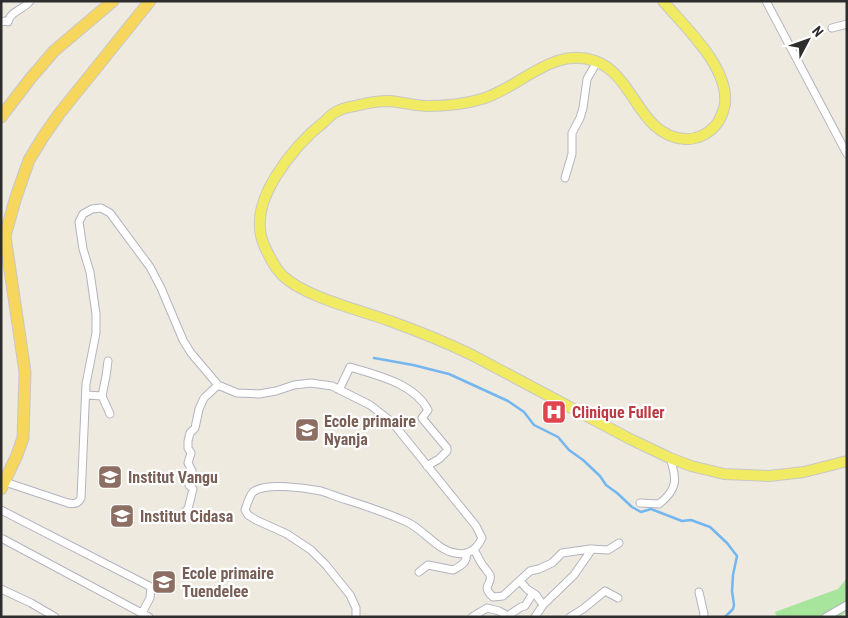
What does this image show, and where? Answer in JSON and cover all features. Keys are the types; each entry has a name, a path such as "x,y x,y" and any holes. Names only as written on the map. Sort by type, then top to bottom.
{"highway":[{"path":"1,116 54,51 113,1"},
{"path":"3,486 24,438 25,372 6,236 16,197 30,160 43,137 59,114 150,1"}],"main road":[{"path":"663,1 708,55 724,85 725,96 722,116 718,124 706,134 691,140 680,139 661,132 644,114 623,82 615,74 597,62 582,58 556,61 503,91 483,99 428,106 388,101 367,103 337,111 300,143 282,165 272,181 259,216 261,238 268,255 281,274 302,289 448,344 630,439 691,466 724,474 769,476 804,472 847,461"}],"street":[{"path":"1,22 8,22 15,12 23,8 30,1"},
{"path":"766,1 847,154"},
{"path":"832,28 847,24"},
{"path":"565,178 572,154 572,133 583,108 587,79 597,62"},
{"path":"3,486 68,503 74,504 79,502 82,490 86,384 96,333 96,314 90,272 82,249 79,222 83,214 92,209 101,208 110,213 150,268 191,353 218,386 238,393 259,394 294,385 311,383 332,386 370,405 392,422 476,526 482,538 478,546 466,553 456,554 445,550 409,523 321,492 285,486 265,488 254,492 249,498 245,510 248,514 256,520 287,534 311,550 326,565 350,595 356,608 356,617"},
{"path":"108,361 102,396 110,414"},
{"path":"339,390 350,367 400,384 422,400 428,410 422,418 448,451 427,466"},
{"path":"180,516 188,509 193,489 189,485 192,471 188,463 191,453 188,448 190,433 195,428 199,409 204,398 218,386"},
{"path":"86,395 102,396"},
{"path":"640,503 659,504 671,492 675,478 670,458"},
{"path":"1,510 151,587 145,615 3,539"},
{"path":"474,550 489,574 490,578 486,587 487,592 493,597 503,596 530,571 552,564 562,553 592,549 608,550 619,543"},
{"path":"535,617 543,605 574,575 592,549"},
{"path":"419,572 428,565 453,570 464,563 467,556 466,553"},
{"path":"520,580 536,595 543,605"},
{"path":"1,589 55,617"},
{"path":"570,617 605,591 618,598"},
{"path":"698,592 704,614 703,617"},
{"path":"472,617 487,608 499,611 507,616 525,606 533,593"},
{"path":"826,617 847,604"}],"green space":[{"path":"847,578 847,611 840,617 777,617 775,612 838,589"}],"waterway":[{"path":"374,358 449,374 508,401 524,412 534,425 558,437 569,450 583,460 600,476 606,485 632,507 641,512 651,509 682,521 691,520 710,527 727,543 737,556 732,591 734,605 733,609 725,617"}],"place":[{"name":"Clinique Fuller","path":"554,412"},
{"name":"Ecole primaire Nyanja","path":"307,430"},
{"name":"Institut Vangu","path":"110,477"},
{"name":"Institut Cidasa","path":"122,516"},
{"name":"Ecole primaire Tuendelee","path":"164,582"}]}
